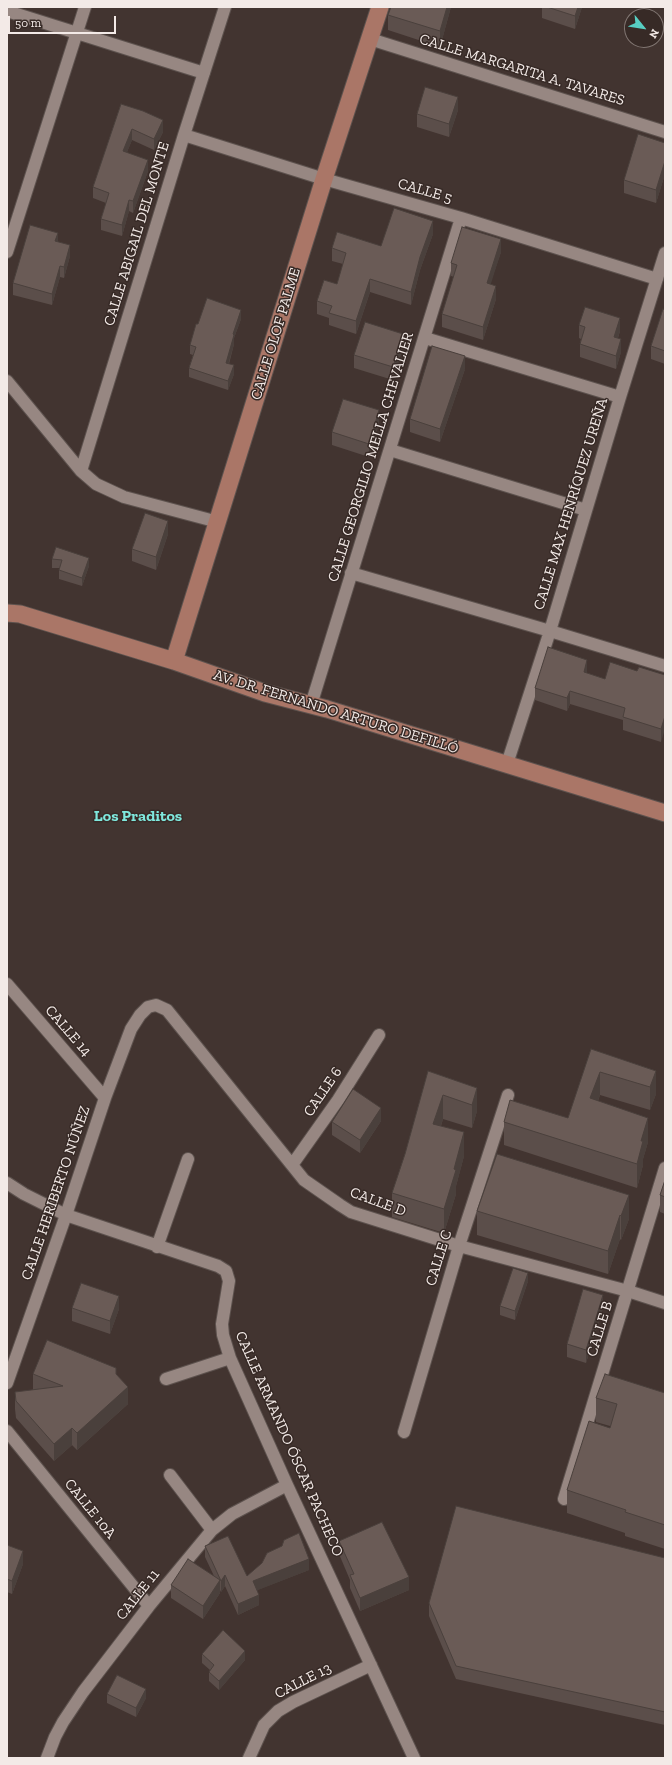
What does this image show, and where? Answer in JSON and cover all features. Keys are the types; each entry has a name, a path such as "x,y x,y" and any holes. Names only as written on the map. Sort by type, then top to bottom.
{"street":[{"path":"7,252 85,7"},
{"name":"CALLE ABIGAIL DEL MONTE","path":"81,471 184,135 226,7"},
{"name":"CALLE OLOF PALME","path":"174,661 324,179 380,7"},
{"path":"7,11 204,73"},
{"name":"CALLE MARGARITA A. TAVARES","path":"370,39 665,132"},
{"name":"CALLE 5","path":"184,135 324,179 461,218 656,278"},
{"name":"CALLE GEORGILIO MELLA CHEVALIER","path":"310,705 461,218"},
{"name":"CALLE MAX HENRÍQUEZ UREÑA","path":"507,764 550,630 656,278 665,253"},
{"path":"425,338 620,397"},
{"path":"7,381 81,471 96,484 124,497 218,522"},
{"path":"390,450 586,510"},
{"path":"351,573 550,630 665,666"},
{"name":"AV. DR. FERNANDO ARTURO DEFILLÓ","path":"7,613 20,614 174,661 265,693 327,709 665,813"},
{"name":"CALLE 14","path":"7,984 105,1098"},
{"name":"CALLE D","path":"140,1015 148,1007 156,1005 167,1010 304,1180 322,1194 351,1212 460,1246 628,1291 665,1303"},
{"name":"CALLE HERIBERTO NÚÑEZ","path":"7,1383 105,1098 131,1028 140,1015"},
{"name":"CALLE 6","path":"292,1165 338,1100 379,1035"},
{"name":"CALLE C","path":"404,1432 460,1246 508,1095"},
{"path":"157,1247 188,1159"},
{"name":"CALLE B","path":"564,1499 665,1168"},
{"name":"CALLE ARMANDO ÓSCAR PACHECO","path":"7,1183 24,1194 66,1215 157,1247 218,1266 226,1271 229,1281 222,1324 223,1335 230,1358 287,1485 414,1758"},
{"path":"166,1379 230,1358"},
{"name":"CALLE 10A","path":"7,1432 149,1606"},
{"path":"170,1475 212,1530"},
{"name":"CALLE 11","path":"47,1758 55,1737 63,1722 149,1606 212,1530 232,1514 287,1485"},
{"name":"CALLE 13","path":"249,1758 264,1724 278,1711 292,1702 371,1665"}],"building":[{"path":"391,7 447,7 440,31 388,15"},
{"path":"547,7 578,7 575,16"},
{"path":"425,87 458,97 449,124 417,114"},
{"path":"121,104 143,111 163,120 154,139 132,129 123,151 148,160 133,201 129,200 122,225 101,219 109,193 93,187"},
{"path":"638,134 665,143 665,161 656,190 624,180"},
{"path":"394,208 433,221 420,257 411,292 370,279 356,321 329,313 332,306 317,301 324,280 337,284 346,253 332,248 337,232 381,246"},
{"path":"30,225 58,233 55,241 70,245 64,267 60,266 52,294 13,283"},
{"path":"462,227 501,239 487,283 496,286 483,327 442,314 457,265 451,263"},
{"path":"207,298 241,310 226,363 234,365 228,381 189,368 196,347 190,345 196,324 198,324"},
{"path":"585,307 620,318 614,337 621,339 616,356 580,344 585,327 579,325"},
{"path":"663,309 665,310 665,351 651,346"},
{"path":"365,322 403,334 393,367 354,355"},
{"path":"432,346 465,356 440,429 410,419"},
{"path":"343,399 379,410 369,444 332,432"},
{"path":"145,513 168,521 156,557 132,549"},
{"path":"56,547 89,558 82,578 59,570 62,560 52,559"},
{"path":"548,647 587,660 584,672 605,679 610,662 637,671 639,667 665,675 665,716 661,729 623,717 625,708 570,691 567,698 535,688"},
{"path":"591,1049 656,1071 650,1087 600,1072 590,1098 648,1118 641,1141 643,1141 637,1164 504,1122 510,1100 568,1118"},
{"path":"428,1071 477,1088 472,1105 443,1095 433,1124 464,1132 454,1169 456,1170 444,1209 392,1193 405,1154"},
{"path":"353,1089 381,1108 360,1140 332,1122"},
{"path":"497,1154 629,1195 621,1216 620,1215 608,1251 477,1211"},
{"path":"665,1180 665,1197 660,1195"},
{"path":"513,1268 528,1273 515,1311 500,1306"},
{"path":"81,1283 119,1296 110,1321 72,1308"},
{"path":"583,1289 603,1295 586,1350 567,1344"},
{"path":"47,1340 116,1368 116,1374 128,1387 77,1433 72,1428 54,1444 16,1401 15,1392 63,1386 33,1374"},
{"path":"605,1374 665,1393 665,1525 625,1512 626,1510 567,1490 589,1421 610,1428 617,1404 596,1398"},
{"path":"456,1506 665,1558 665,1712 456,1666 429,1603"},
{"path":"382,1522 409,1577 360,1598 350,1575 354,1574 339,1541"},
{"path":"299,1533 309,1559 253,1581 259,1595 238,1604 225,1575 221,1581 205,1546 228,1536 247,1576 262,1563 267,1553 282,1546 284,1540"},
{"path":"7,1545 23,1551 12,1581 7,1579"},
{"path":"188,1559 220,1580 203,1606 171,1585"},
{"path":"223,1630 245,1651 219,1681 209,1672 214,1665 202,1654"},
{"path":"117,1675 146,1689 136,1708 107,1694"}],"district":[{"name":"Los Praditos","path":"138,816"}]}
